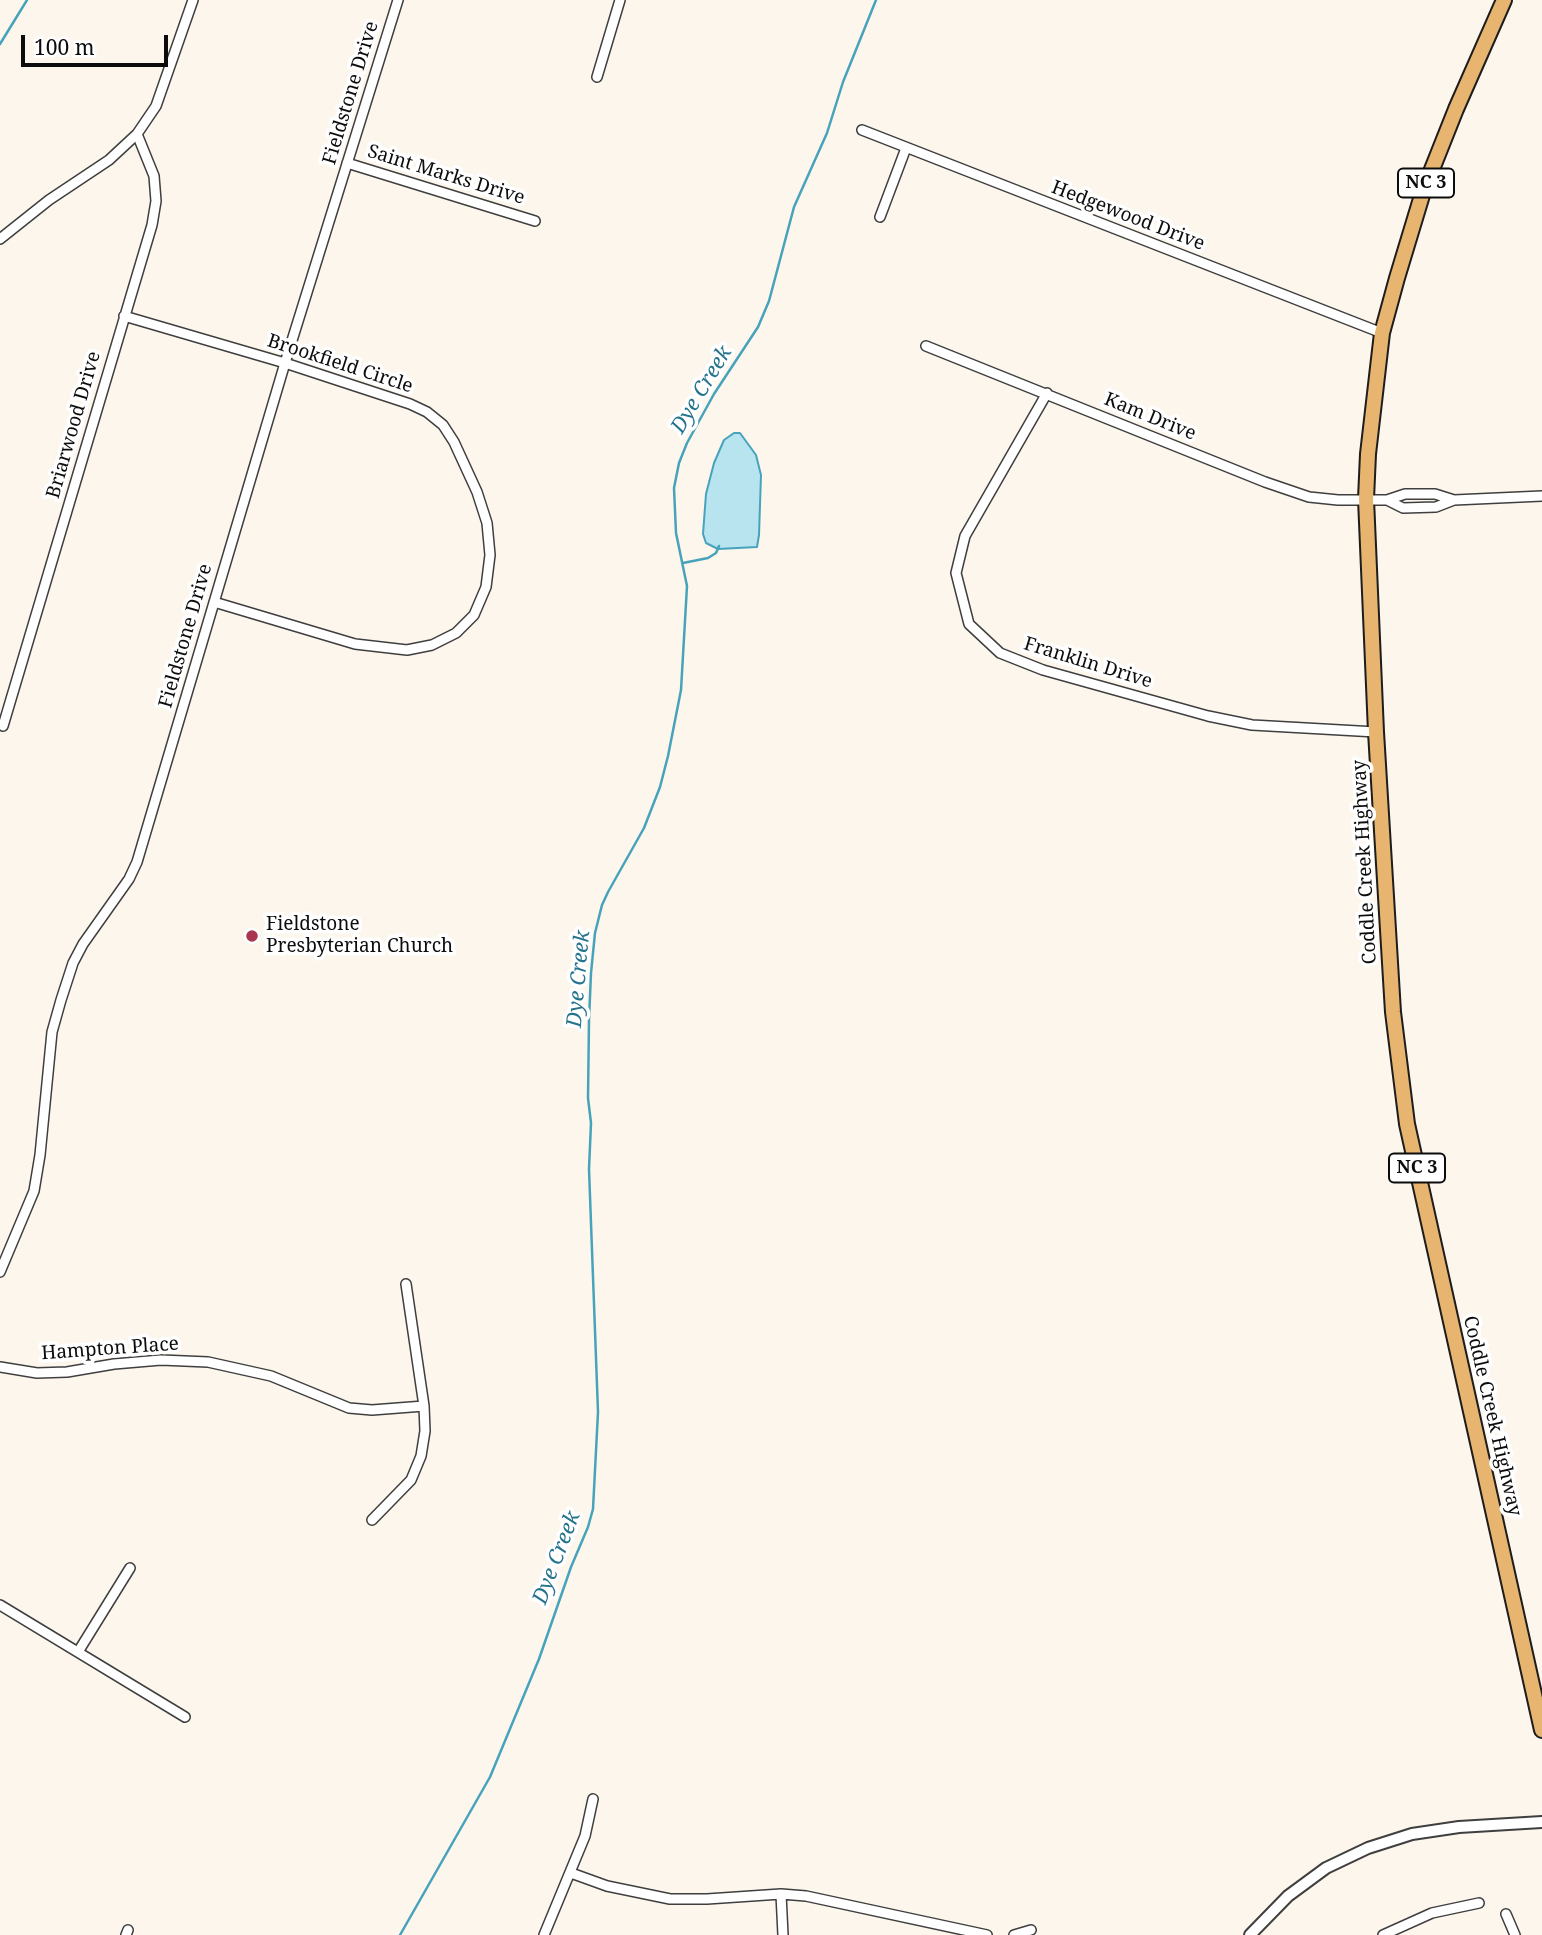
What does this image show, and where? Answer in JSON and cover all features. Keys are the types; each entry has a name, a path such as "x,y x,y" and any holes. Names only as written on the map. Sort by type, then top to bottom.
{"main road":[{"name":"Coddle Creek Highway","path":"1504,0 1423,192 1382,334 1368,454 1366,499 1376,732 1393,1012 1407,1124 1542,1730"}],"street":[{"path":"0,239 49,200 109,160 137,134 156,106 193,0"},
{"name":"Fieldstone Drive","path":"0,1272 34,1191 52,1032 61,1000 73,963 83,943 129,879 137,862 285,363 398,0"},
{"path":"597,77 620,0"},
{"name":"Hedgewood Drive","path":"862,130 1382,334"},
{"name":"Briarwood Drive","path":"3,726 152,225 156,201 154,176 137,134"},
{"path":"880,217 906,149"},
{"name":"Saint Marks Drive","path":"347,163 535,220"},
{"name":"Brookfield Circle","path":"124,316 285,363 427,412 443,425 454,442 477,492 487,523 490,555 486,587 474,615 456,633 432,645 407,650 355,644 214,602"},
{"name":"Kam Drive","path":"926,346 1265,482 1309,496 1338,500 1436,494 1454,500 1542,496"},
{"name":"Franklin Drive","path":"1047,393 965,536 956,573 970,624 1000,653 1043,670 1208,716 1252,725 1376,732"},
{"path":"372,1520 411,1480 421,1456 425,1431 424,1406 406,1284"},
{"name":"Hampton Place","path":"0,1367 37,1373 67,1372 161,1360 208,1362 271,1376 349,1408 372,1410 424,1406"},
{"path":"78,1652 130,1568"},
{"path":"0,1605 185,1717"},
{"path":"544,1935 588,1826 593,1798"},
{"path":"1250,1935 1288,1896 1326,1868 1368,1848 1412,1833 1542,1822"},
{"path":"571,1873 607,1886 670,1899 780,1894 806,1896 867,1909 946,1931 987,1935"},
{"path":"780,1894 783,1935"},
{"path":"1383,1935 1432,1913 1479,1903"},
{"path":"1506,1914 1515,1935"},
{"path":"1014,1935 1031,1930"}],"water":[{"path":"734,433 740,433 756,455 761,475 759,535 757,547 718,549 706,543 703,534 706,494 714,463 724,440"}],"waterway":[{"path":"0,44 27,0"},
{"name":"Dye Creek","path":"400,1935 490,1777 539,1659 593,1509 598,1412 589,1169 591,973 595,933 602,905 644,828 660,787 681,690 687,586 676,533 674,488 679,463 687,443 714,394 758,327 769,301 794,207 827,133 843,82 876,0"},
{"path":"683,563 708,558 716,553 719,546"}],"place":[{"name":"Fieldstone Presbyterian Church","path":"252,936"}]}
